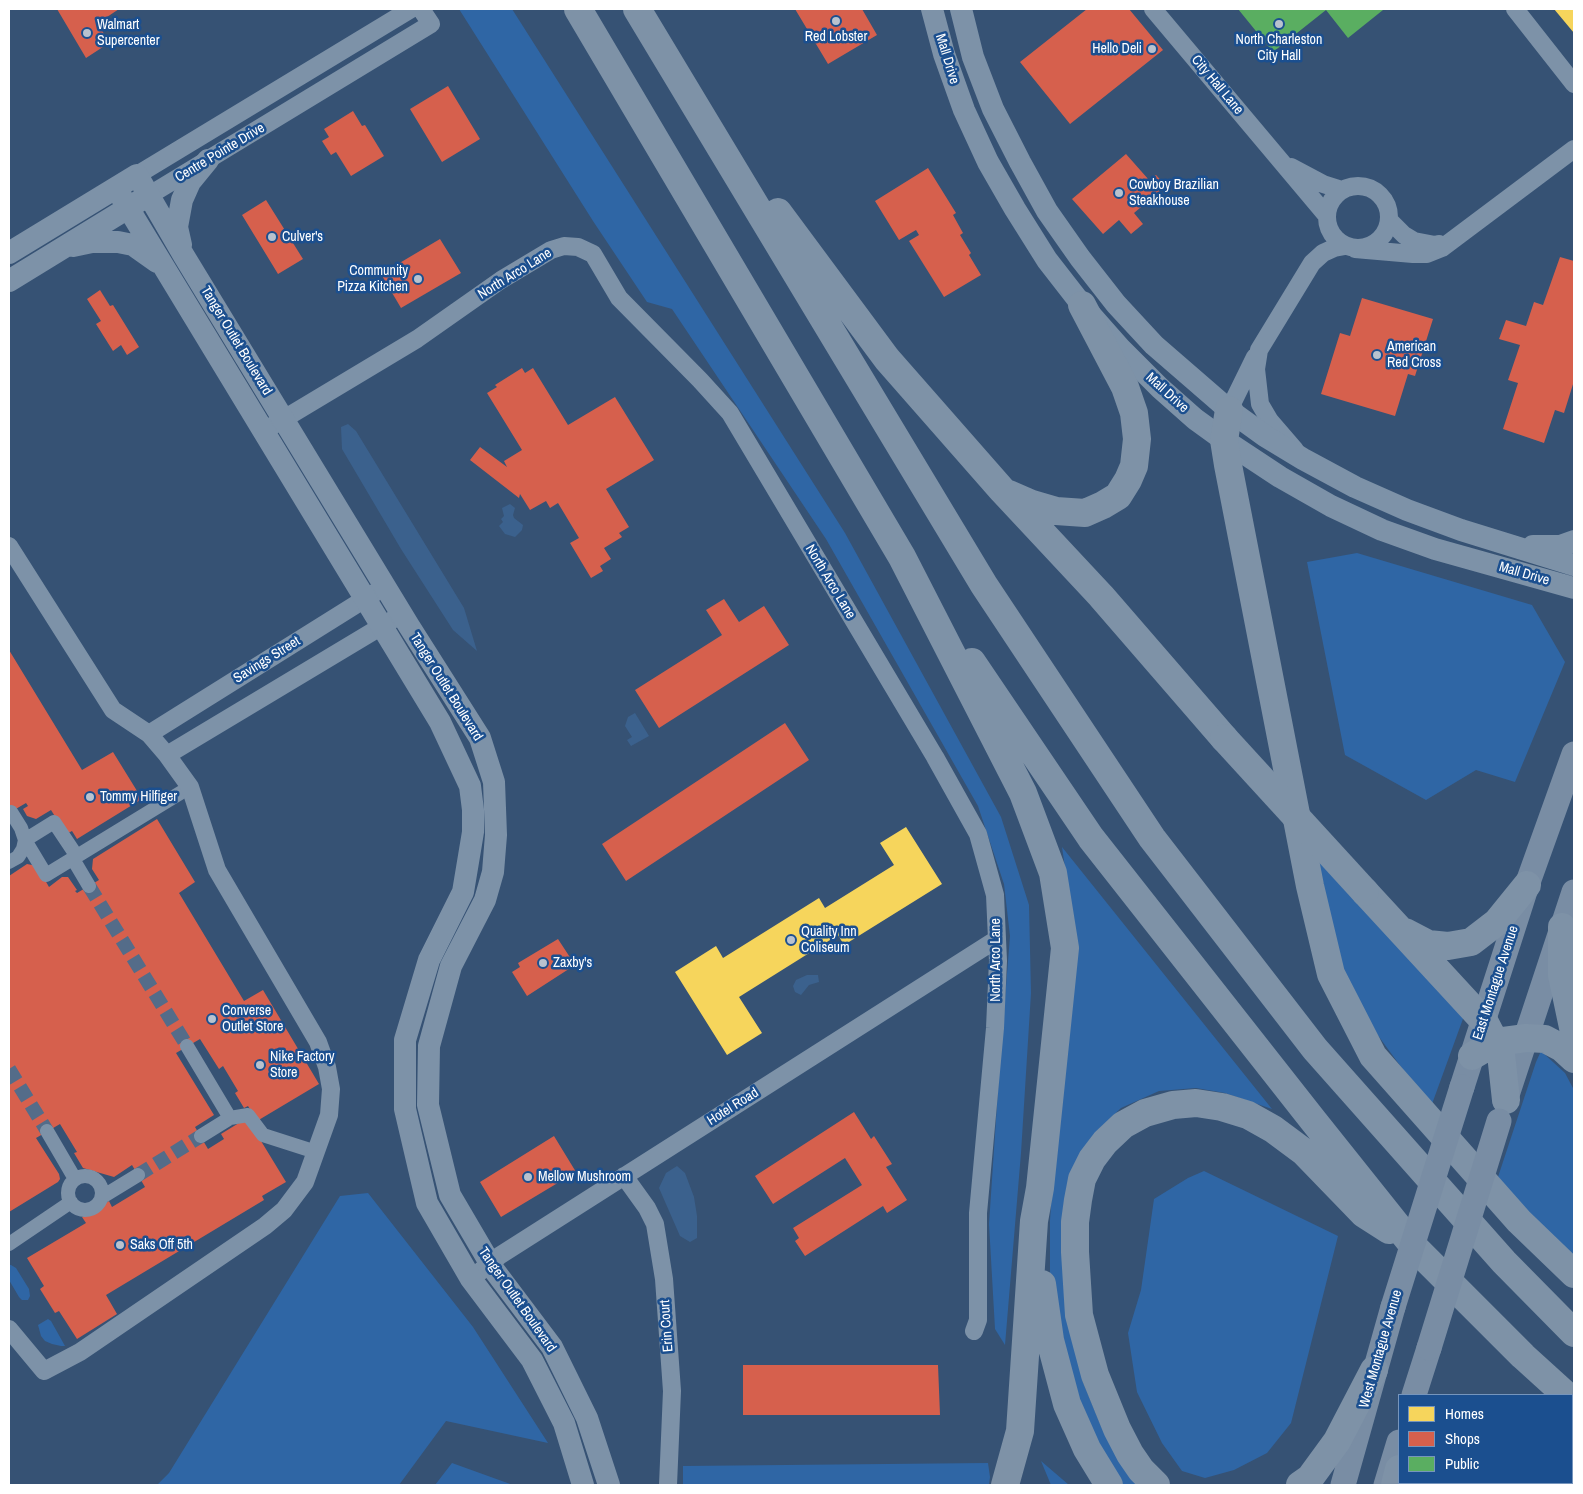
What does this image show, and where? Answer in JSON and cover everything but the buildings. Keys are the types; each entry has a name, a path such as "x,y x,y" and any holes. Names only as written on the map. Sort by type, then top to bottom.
{"highway":[{"path":"578,9 902,557 1023,793 1053,873 1064,948 1040,1188 1034,1221 1020,1431 1005,1485"},
{"path":"637,9 984,586 1152,838 1315,1049 1504,1262 1574,1332"},
{"path":"675,72 887,359 1002,490 1101,596 1224,738 1400,929 1490,1032 1501,1054 1502,1110"},
{"path":"1002,490 1032,504 1056,511 1085,513 1118,496 1128,480 1137,452 1134,413 1125,387 1082,305"},
{"path":"1229,410 1224,440 1310,886 1331,974 1373,1056 1519,1221 1574,1274"},
{"path":"902,557 1092,838 1312,1120 1415,1248 1523,1356 1565,1394"},
{"path":"1400,929 1428,944 1448,946 1471,942 1497,922 1527,885"},
{"path":"1562,927 1562,975 1574,1032"},
{"path":"1490,1032 1545,1039 1562,1048 1574,1059"},
{"path":"1472,1056 1490,1032"},
{"path":"1156,1485 1136,1462 1117,1428 1095,1375 1079,1315 1075,1222 1082,1179 1092,1159 1123,1125 1145,1113 1174,1105 1196,1103 1222,1106 1248,1115 1274,1129 1304,1152 1364,1214 1415,1248"},
{"path":"1040,1188 1042,1282 1050,1340 1066,1404 1087,1449 1109,1485"},
{"path":"1523,1356 1554,1394"},
{"path":"1300,1485 1310,1478 1337,1442 1374,1370"}],"main road":[{"name":"East Montague Avenue","path":"1490,1032 1527,885 1574,754"},
{"path":"1414,1394 1502,1110 1574,892"},
{"name":"East Montague Avenue","path":"1422,1213 1472,1056"},
{"name":"West Montague Avenue","path":"1343,1485 1374,1370 1422,1213"},
{"path":"1386,1485 1398,1445"}],"street":[{"name":"Centre Pointe Drive","path":"9,253 411,9"},
{"name":"Centre Pointe Drive","path":"9,281 430,24 421,9"},
{"name":"Mall Drive","path":"932,9 954,84 964,110 988,162 1015,209 1047,260 1082,305 1120,348 1160,388 1195,419 1224,440 1280,477 1331,506 1382,530 1435,549 1574,588"},
{"name":"City Hall Lane","path":"1153,9 1327,216"},
{"path":"1515,9 1574,84"},
{"name":"Mall Drive","path":"965,14 973,57 993,109 1020,162 1048,211 1069,242 1116,304 1154,345 1229,410 1265,436 1303,460 1355,488 1461,530 1574,565"},
{"path":"1229,410 1259,350 1312,263 1323,253 1334,248 1350,248 1365,248 1374,245 1382,239 1387,230 1390,222 1389,211 1386,202 1380,194 1371,188 1360,186 1342,190 1332,200 1327,216 1330,231 1336,240 1350,248 1427,254 1442,248 1574,149"},
{"path":"184,256 176,227 182,200 190,182 208,160"},
{"name":"City Hall Lane","path":"1282,162 1323,184 1342,190"},
{"name":"Tanger Outlet Boulevard","path":"137,175 184,256 402,614 480,738 494,782 496,835 493,872 485,900 451,966 429,1046 428,1105 450,1195 489,1262 552,1347 587,1418 609,1485"},
{"name":"Tanger Outlet Boulevard","path":"116,188 440,722 470,786 473,832 463,892 429,960 405,1040 405,1109 428,1203 471,1279 532,1360 564,1423 584,1485"},
{"path":"1390,222 1404,236 1414,241 1435,245 1456,238"},
{"path":"63,248 92,242 118,242 133,245 163,268"},
{"name":"North Arco Lane","path":"263,431 416,339 501,280 551,250 564,246 578,247 593,254 619,298 730,413 935,757 978,834 995,896 998,961 995,1028 978,1213 978,1320 974,1331"},
{"path":"1259,350 1256,370 1260,404 1270,421 1303,460"},
{"path":"1515,547 1560,546 1574,541"},
{"path":"9,546 113,710 148,734 167,755 190,787 218,870 318,1042 327,1067 331,1089 329,1115 305,1182 284,1210 265,1226 80,1352 44,1371 9,1329"},
{"path":"1541,579 1574,601"},
{"name":"Savings Street","path":"148,734 385,586"},
{"path":"167,755 402,614"},
{"path":"10,812 21,828 25,840 46,875 190,787"},
{"path":"9,862 18,857 23,849 25,840 54,822 74,852 73,860 89,886"},
{"name":"Hotel Road","path":"471,1279 489,1262 997,938"},
{"path":"188,1046 230,1118"},
{"path":"201,1136 230,1118 248,1115 262,1135 316,1152"},
{"path":"47,1131 76,1179"},
{"path":"102,1197 101,1187 95,1179 85,1176 76,1179 69,1190 71,1202 75,1206 86,1210 96,1206 102,1197 138,1175"},
{"name":"Erin Court","path":"624,1176 647,1208 655,1224 664,1279 672,1391 668,1485"},
{"path":"9,1244 71,1202"}],"shaded area":[{"path":"459,9 512,9 845,533 1001,817 1029,905 1031,993 1021,1153 1005,1345 995,1329 989,1224 1010,936 1004,884 978,806 826,539 672,309 647,302 593,221"},
{"path":"348,424 356,431 464,608 477,651 453,630 401,549 342,449 341,427"},
{"path":"510,504 515,508 514,518 523,525 522,530 515,537 505,534 499,526 503,522 501,519 504,516 502,508"},
{"path":"1357,553 1532,605 1565,662 1515,782 1476,770 1426,800 1345,755 1307,562"},
{"path":"635,713 649,736 631,746 627,740 632,737 625,726 628,717"},
{"path":"1062,847 1272,1109 1225,1093 1196,1088 1159,1091 1121,1108 1098,1130 1064,1203 1061,1243 1068,1315 1083,1382 1101,1426 1141,1485 1119,1485 1078,1405 1050,1279 1050,1220 1071,909"},
{"path":"1308,850 1464,1016 1432,1104 1418,1090 1374,1030 1349,985 1326,928"},
{"path":"807,975 818,975 819,982 809,985 801,995 795,992 793,986 796,980"},
{"path":"1541,1051 1565,1073 1574,1090 1574,1259 1497,1180"},
{"path":"677,1166 685,1173 694,1197 697,1216 697,1238 690,1242 680,1236 659,1188 666,1173"},
{"path":"1204,1171 1338,1236 1291,1423 1267,1453 1234,1470 1205,1478 1182,1471 1162,1443 1137,1392 1128,1333 1141,1290 1154,1199 1188,1178"},
{"path":"368,1193 473,1327 548,1443 446,1421 399,1485 157,1485 169,1473 340,1196"},
{"path":"9,1265 16,1268 29,1289 30,1296 28,1300 22,1300 19,1297 9,1280"},
{"path":"48,1319 65,1346 52,1344 45,1341 41,1336 38,1325"},
{"path":"1041,1461 1069,1485 1051,1485"},
{"path":"452,1463 513,1485 435,1485"},
{"path":"988,1463 989,1485 683,1485 683,1466"},
{"path":"1553,1484 1554,1485 1469,1485"}],"tunnel":[{"path":"89,886 187,1046"},
{"path":"9,1069 47,1131"},
{"path":"138,1175 201,1136"}],"place":[{"name":"Red Lobster","path":"836,21"},
{"name":"North Charleston City Hall","path":"1279,24"},
{"name":"Walmart Supercenter","path":"87,33"},
{"name":"Hello Deli","path":"1152,49"},
{"name":"Cowboy Brazilian Steakhouse","path":"1119,193"},
{"name":"Culver's","path":"272,237"},
{"name":"Community Pizza Kitchen","path":"418,279"},
{"name":"American Red Cross","path":"1377,355"},
{"name":"Tommy Hilfiger","path":"90,797"},
{"name":"Quality Inn Coliseum","path":"791,940"},
{"name":"Zaxby's","path":"543,963"},
{"name":"Converse Outlet Store","path":"212,1019"},
{"name":"Nike Factory Store","path":"260,1065"},
{"name":"Mellow Mushroom","path":"528,1177"},
{"name":"Saks Off 5th","path":"120,1245"}]}
